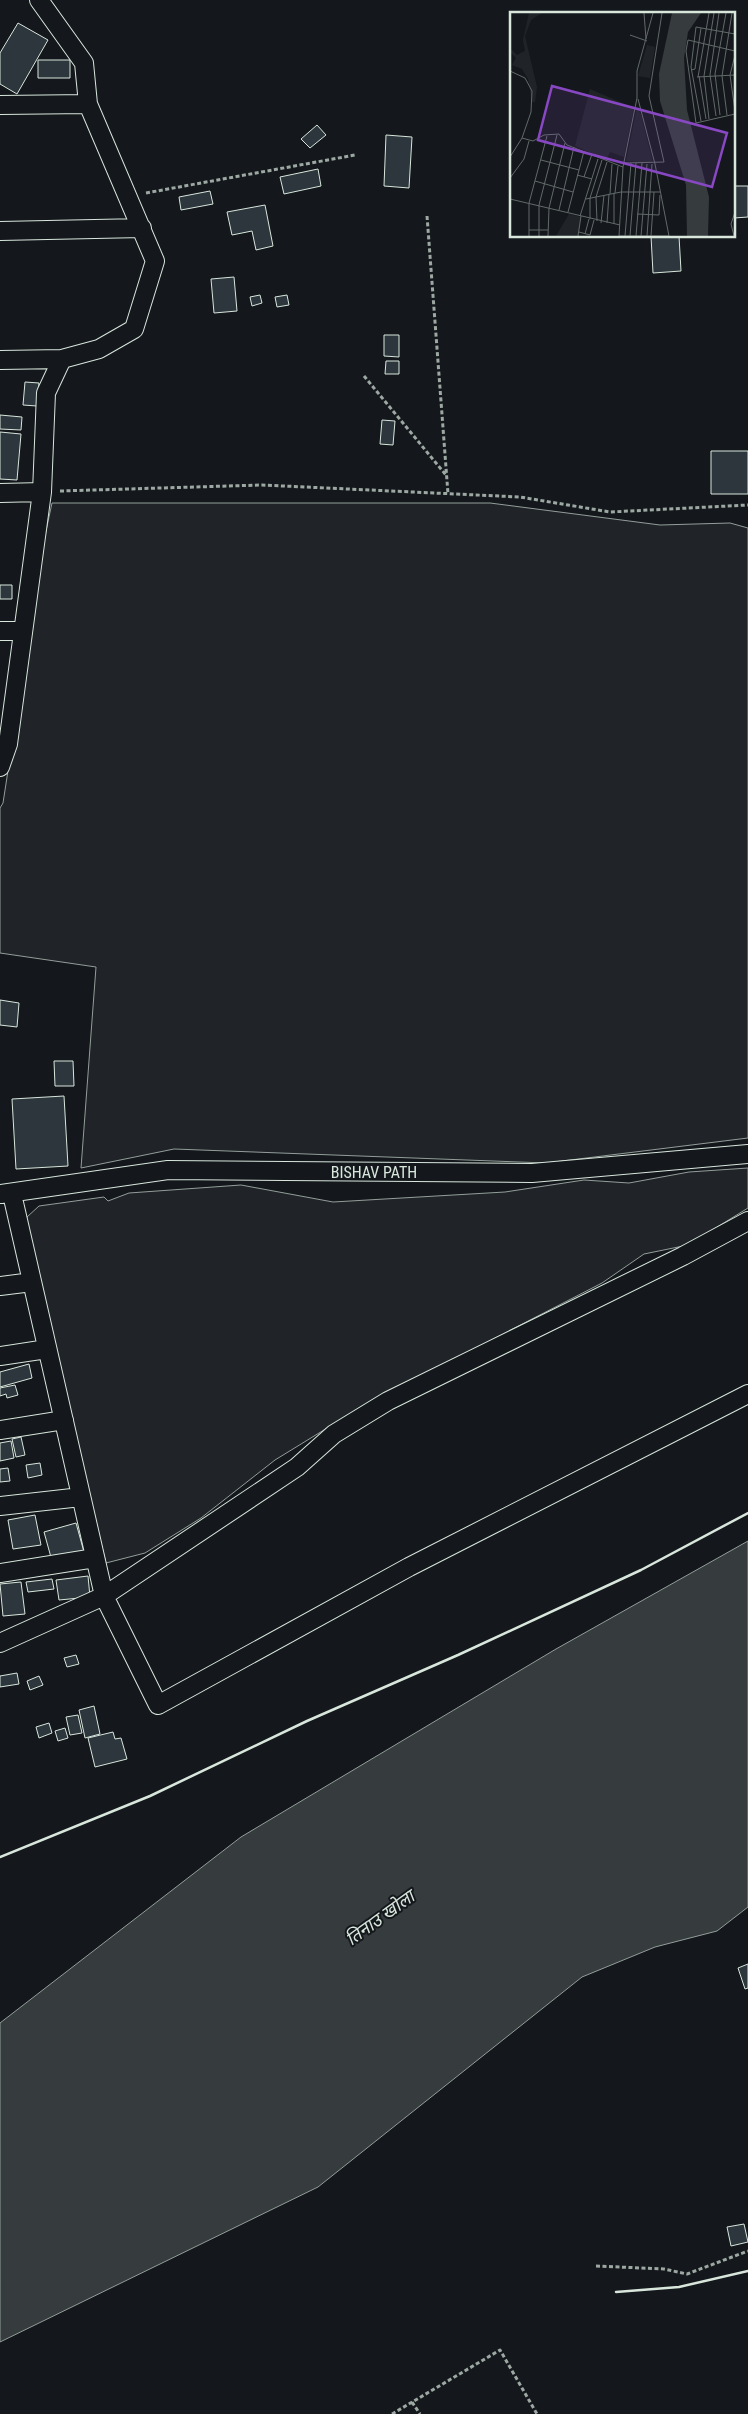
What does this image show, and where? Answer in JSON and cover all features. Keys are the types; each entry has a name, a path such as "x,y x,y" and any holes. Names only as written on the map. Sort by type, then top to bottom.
{"street":[{"path":"0,360 62,359 99,349 134,329 155,261 88,104 84,63 39,0"},
{"path":"0,105 88,104"},
{"path":"0,231 142,228"},
{"path":"0,767 23,631 42,492 46,393 62,359"},
{"path":"0,492 42,492"},
{"path":"0,631 23,631"},
{"name":"BISHAV PATH","path":"6,1194 168,1170 532,1173 748,1154"},
{"path":"6,1194 32,1282 104,1596 158,1705 409,1567 748,1394"},
{"path":"0,1643 104,1596 297,1466 334,1434 388,1401 683,1256 748,1221"},
{"path":"0,1286 32,1282"},
{"path":"0,1356 47,1349"},
{"path":"0,1430 64,1420"},
{"path":"0,1506 81,1496"},
{"path":"0,1573 95,1558"}],"path":[{"path":"128,196 355,155"},
{"path":"427,216 448,494"},
{"path":"364,376 446,476"},
{"path":"42,492 262,485 520,497 610,512 748,505"},
{"path":"596,2266 664,2269 687,2274 748,2251"},
{"path":"392,2414 500,2350 537,2414"},
{"path":"412,2402 420,2414"}],"shaded area":[{"path":"52,503 490,503 660,525 730,523 748,528 748,1138 546,1163 174,1149 81,1168 96,967 0,953 0,808 3,803 43,545"},
{"path":"748,1168 748,1208 688,1245 644,1254 602,1283 363,1406 275,1460 201,1518 145,1553 106,1563 23,1225 27,1217 39,1206 104,1197 108,1201 129,1193 241,1185 333,1202 505,1192 584,1180 629,1183 689,1172"}],"water":[{"name":"तिनाउ खोला","path":"748,1541 748,1907 717,1931 655,1947 582,1977 318,2187 0,2342 0,2023 241,1837 556,1649"}],"building":[{"path":"18,23 48,40 17,94 0,84 0,53"},
{"path":"38,60 70,60 70,78 38,78"},
{"path":"317,125 326,135 310,148 301,139"},
{"path":"386,135 412,137 409,188 384,186"},
{"path":"318,169 321,186 284,194 280,177"},
{"path":"736,186 748,186 748,217 736,218"},
{"path":"210,191 213,204 181,210 179,197"},
{"path":"265,205 273,246 256,250 252,231 232,235 227,212"},
{"path":"651,238 679,238 681,271 653,273"},
{"path":"234,277 237,311 214,313 211,279"},
{"path":"260,295 262,303 252,306 250,297"},
{"path":"287,295 289,305 277,307 275,297"},
{"path":"384,335 399,335 399,357 384,356"},
{"path":"386,361 399,361 399,374 385,374"},
{"path":"25,382 39,383 37,406 23,405"},
{"path":"0,415 22,417 21,430 0,429"},
{"path":"382,420 395,421 393,445 380,444"},
{"path":"0,432 21,434 17,480 0,479"},
{"path":"711,451 748,451 748,494 711,494"},
{"path":"0,585 12,585 12,599 0,599"},
{"path":"0,1000 19,1003 17,1027 0,1025"},
{"path":"54,1061 73,1061 74,1086 55,1086"},
{"path":"64,1096 68,1166 16,1169 12,1099"},
{"path":"29,1364 32,1378 0,1387 0,1372"},
{"path":"15,1385 18,1395 7,1398 6,1394 0,1396 0,1388"},
{"path":"21,1437 25,1455 16,1457 12,1439"},
{"path":"11,1441 14,1458 0,1461 0,1443"},
{"path":"40,1463 42,1475 28,1478 26,1465"},
{"path":"8,1468 10,1481 0,1482 0,1469"},
{"path":"35,1515 41,1545 13,1549 8,1520"},
{"path":"76,1523 84,1552 52,1561 44,1532"},
{"path":"88,1576 90,1597 59,1600 56,1580"},
{"path":"52,1579 54,1589 28,1592 26,1582"},
{"path":"21,1582 25,1614 3,1616 0,1584"},
{"path":"76,1655 79,1664 67,1667 64,1658"},
{"path":"17,1673 19,1684 0,1687 0,1676"},
{"path":"39,1676 43,1685 30,1690 27,1681"},
{"path":"94,1706 100,1734 85,1738 79,1710"},
{"path":"78,1715 82,1733 70,1735 66,1717"},
{"path":"49,1723 52,1733 39,1738 36,1727"},
{"path":"65,1728 68,1738 58,1741 55,1731"},
{"path":"113,1732 115,1739 121,1738 127,1759 95,1767 88,1738"},
{"path":"748,1964 748,1988 745,1989 738,1968"},
{"path":"744,2224 748,2242 731,2246 727,2227"}],"wall":[{"path":"0,1857 150,1796 307,1721 458,1655 641,1570 748,1513"},
{"path":"616,2292 679,2287 748,2271"}]}
